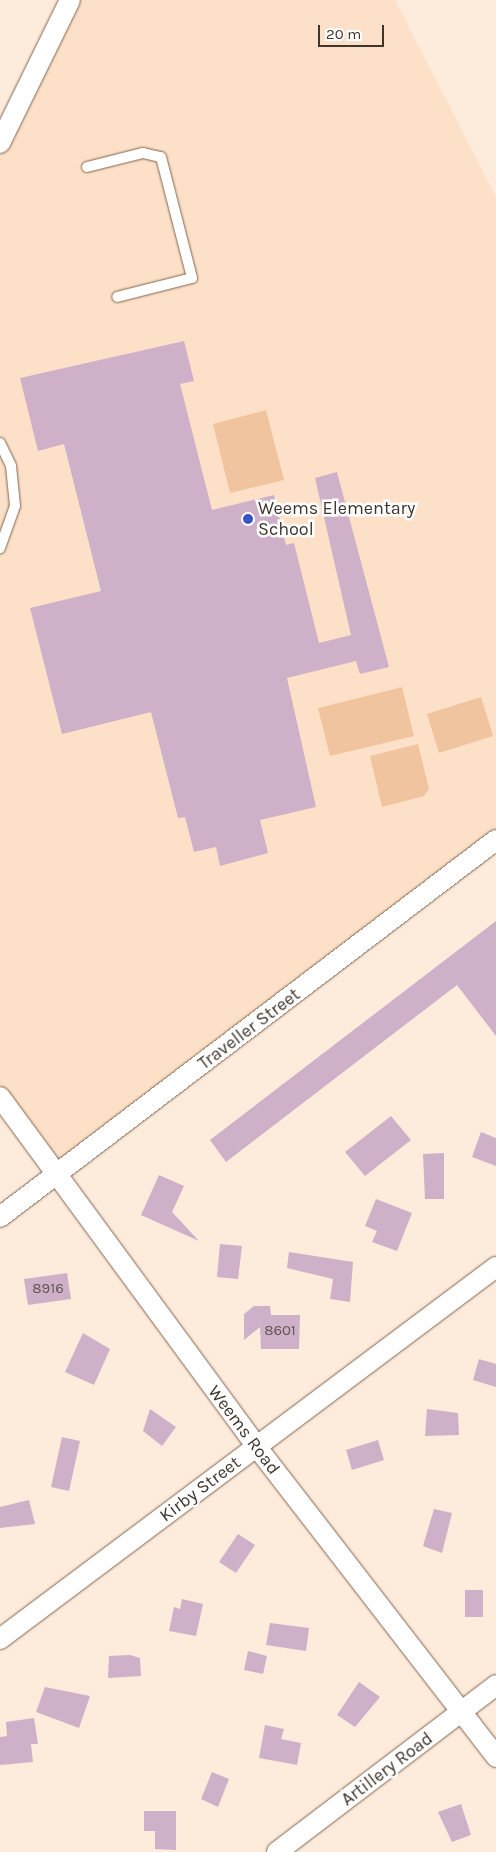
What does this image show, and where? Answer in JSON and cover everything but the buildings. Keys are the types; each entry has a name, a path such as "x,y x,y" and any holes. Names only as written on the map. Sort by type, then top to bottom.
{"street":[{"path":"0,143 70,0"},
{"name":"Traveller Street","path":"0,1217 496,840"},
{"name":"Weems Road","path":"0,1096 256,1446 496,1757"},
{"name":"Kirby Street","path":"0,1639 496,1267"},
{"name":"Artillery Road","path":"277,1852 496,1685"}],"lane":[{"path":"87,167 143,153 161,157 192,278 117,297"},
{"path":"0,443 11,466 15,506 0,548"}],"shaded area":[{"name":"Weems Elementary School","path":"70,0 395,0 496,197 496,840 56,1174 0,1097 0,143"},
{"path":"266,410 284,480 230,493 213,424"},
{"path":"402,687 414,736 330,756 318,708"},
{"path":"481,697 493,736 439,753 427,714"},
{"path":"418,744 429,789 424,796 382,807 370,756"}],"place":[{"name":"Weems Elementary School","path":"248,519"}]}
